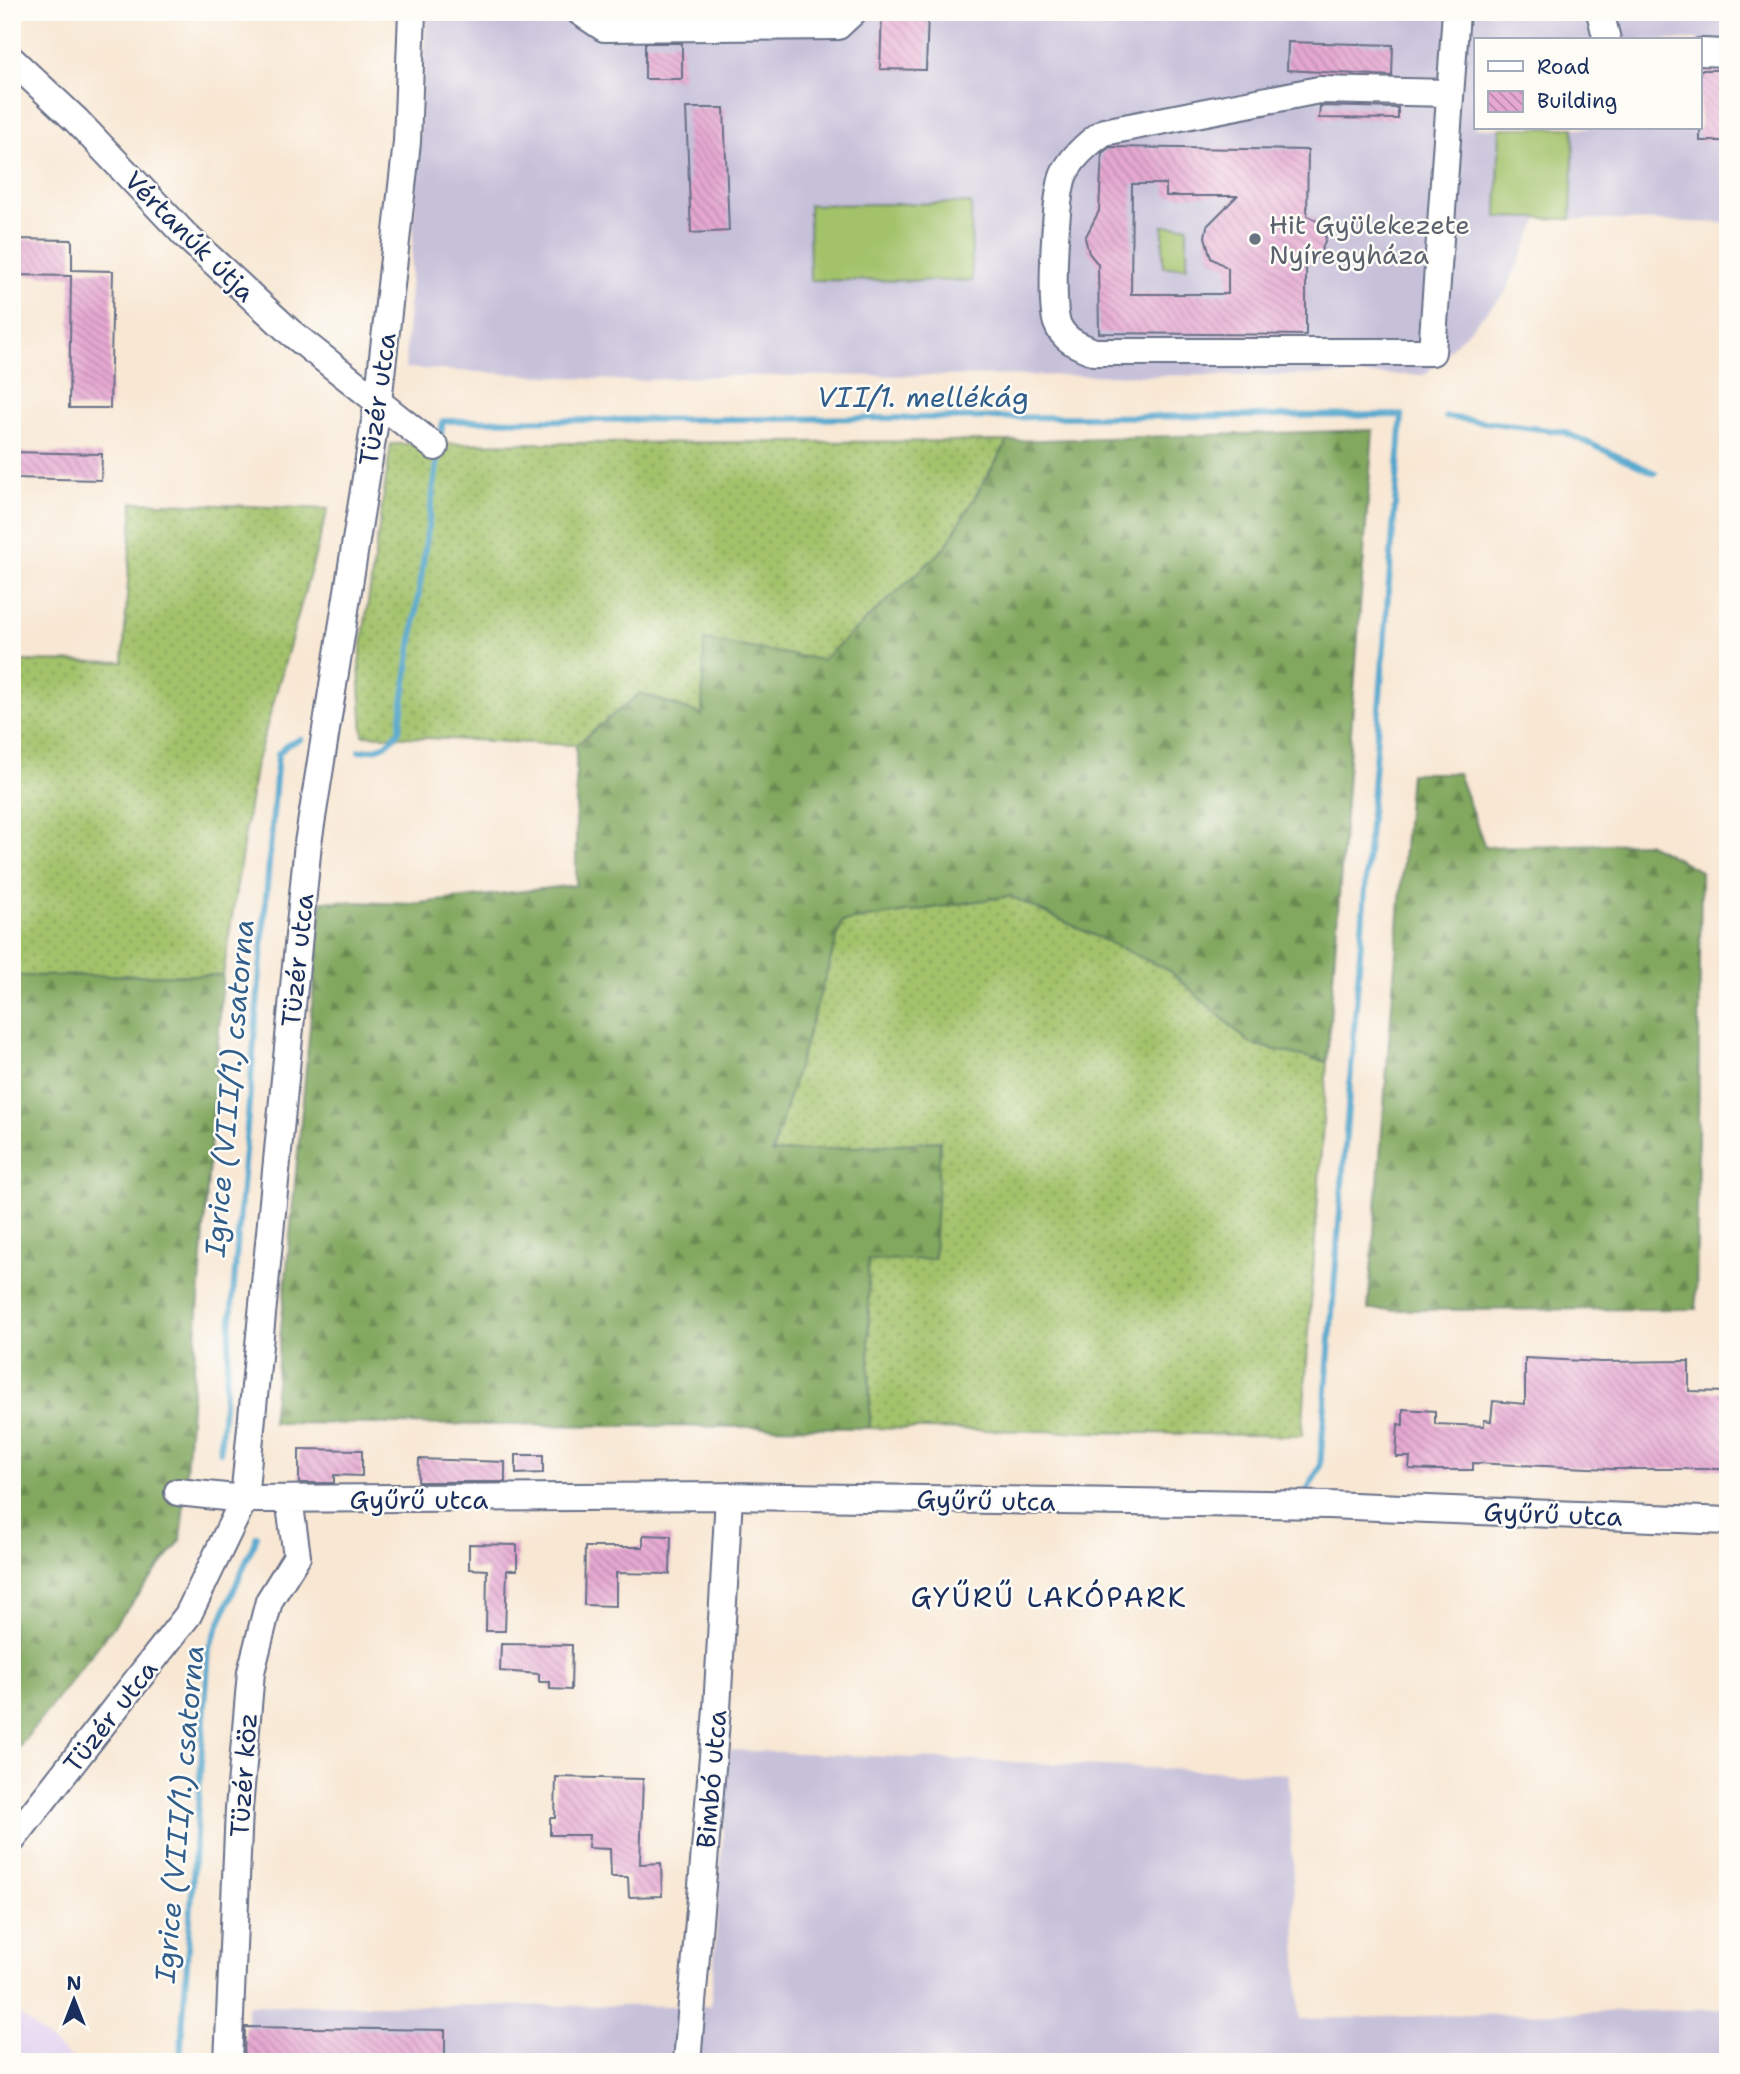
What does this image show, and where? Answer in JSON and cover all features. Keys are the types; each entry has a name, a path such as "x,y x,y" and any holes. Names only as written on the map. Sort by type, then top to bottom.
{"street":[{"name":"Tüzér utca","path":"12,1840 188,1615 244,1499 308,843 378,402 407,142 412,12"},
{"path":"580,12 604,28 726,19 838,26 853,12"},
{"path":"1449,93 1319,90 1104,132 1084,147 1064,175 1057,206 1057,322 1068,341 1094,352 1432,352 1456,12"},
{"path":"1601,12 1607,38"},
{"path":"1702,52 1728,53"},
{"name":"Vértanúk útja","path":"12,60 76,121 186,236 290,332 435,447"},
{"name":"Gyűrű utca","path":"178,1492 244,1499 729,1496 1328,1505 1728,1521"},
{"name":"Bimbó utca","path":"687,2062 718,1709 729,1496"},
{"name":"Tüzér köz","path":"228,2062 239,1809 251,1672 269,1601 297,1556 289,1499"}],"shaded area":[{"path":"427,12 1728,12 1728,223 1539,218 1505,293 1425,375 714,376 633,381 405,368"},
{"path":"729,1750 1288,1774 1300,2019 1728,2009 1728,2062 248,2062 247,2005 711,2006"},
{"path":"12,2008 75,2062 12,2062"}],"green space":[{"path":"1500,130 1574,130 1571,219 1497,217"},
{"path":"971,203 972,281 810,280 809,205"},
{"path":"1163,226 1187,226 1187,267 1163,267"},
{"path":"1373,430 1327,1062 1251,1044 1170,971 1010,896 842,922 772,1153 940,1141 934,1259 868,1260 870,1428 272,1423 322,901 411,904 576,885 576,745 640,693 702,715 704,640 822,660 944,549 1008,441"},
{"path":"1008,441 944,549 821,661 705,640 702,715 640,693 576,745 363,735 359,664 391,444"},
{"path":"133,502 328,509 255,768 223,975 12,976 12,661 123,662"},
{"path":"1410,773 1458,773 1485,847 1647,843 1701,871 1696,1309 1368,1310"},
{"path":"1010,896 1170,971 1251,1044 1327,1062 1302,1436 870,1428 868,1260 939,1141 771,1153 842,922"},
{"path":"223,975 181,1540 12,1756 12,976"}],"building":[{"path":"882,12 928,12 926,70 880,69"},
{"path":"1288,42 1393,45 1392,76 1287,70"},
{"path":"645,43 682,43 682,79 645,79"},
{"path":"1702,70 1728,70 1728,141 1700,141"},
{"path":"1320,106 1398,108 1398,119 1319,118"},
{"path":"686,108 724,108 729,231 691,233"},
{"path":"1110,147 1308,150 1307,216 1321,223 1326,238 1320,255 1306,264 1306,335 1099,333 1098,264 1089,253 1085,238 1099,211 1102,153","holes":["1132,184 1166,184 1166,196 1237,196 1207,226 1205,237 1211,258 1228,268 1228,294 1131,294"]},
{"path":"13,239 72,240 72,270 113,271 110,408 69,408 71,276 12,275"},
{"path":"12,452 102,454 101,480 12,478"},
{"path":"1525,1358 1602,1362 1689,1361 1689,1391 1728,1392 1728,1469 1611,1469 1473,1463 1473,1470 1432,1470 1409,1469 1410,1457 1396,1457 1398,1424 1403,1425 1403,1409 1435,1411 1435,1424 1484,1426 1484,1420 1491,1421 1493,1401 1525,1404"},
{"path":"299,1449 362,1450 362,1476 334,1475 334,1483 299,1483"},
{"path":"516,1455 543,1455 543,1473 516,1474"},
{"path":"419,1459 505,1462 505,1482 418,1482"},
{"path":"643,1535 671,1536 670,1574 616,1573 616,1606 584,1605 585,1547 643,1547"},
{"path":"469,1544 517,1545 517,1570 507,1570 505,1631 486,1631 487,1570 469,1569"},
{"path":"501,1644 572,1645 571,1690 550,1689 550,1682 539,1682 539,1674 500,1671"},
{"path":"556,1777 643,1779 640,1864 661,1863 662,1896 629,1897 628,1877 611,1877 610,1849 588,1848 589,1835 550,1835 550,1818 555,1818"},
{"path":"245,2027 445,2030 445,2062 244,2062"}],"waterway":[{"path":"440,440 443,421 1402,415 1320,1467 1306,1492"},
{"name":"VII/1. mellékág","path":"1446,417 1564,432 1655,473"},
{"name":"Igrice (VIII/1.) csatorna","path":"359,751 382,747 399,731 439,451"},
{"name":"Igrice (VIII/1.) csatorna","path":"220,1452 278,754 287,745 301,739"},
{"name":"Igrice (VIII/1.) csatorna","path":"180,2062 209,1648 257,1536"}],"place":[{"name":"Hit Gyülekezete Nyíregyháza","path":"1255,239"}],"district":[{"name":"GYŰRŰ LAKÓPARK","path":"1049,1597"}]}
